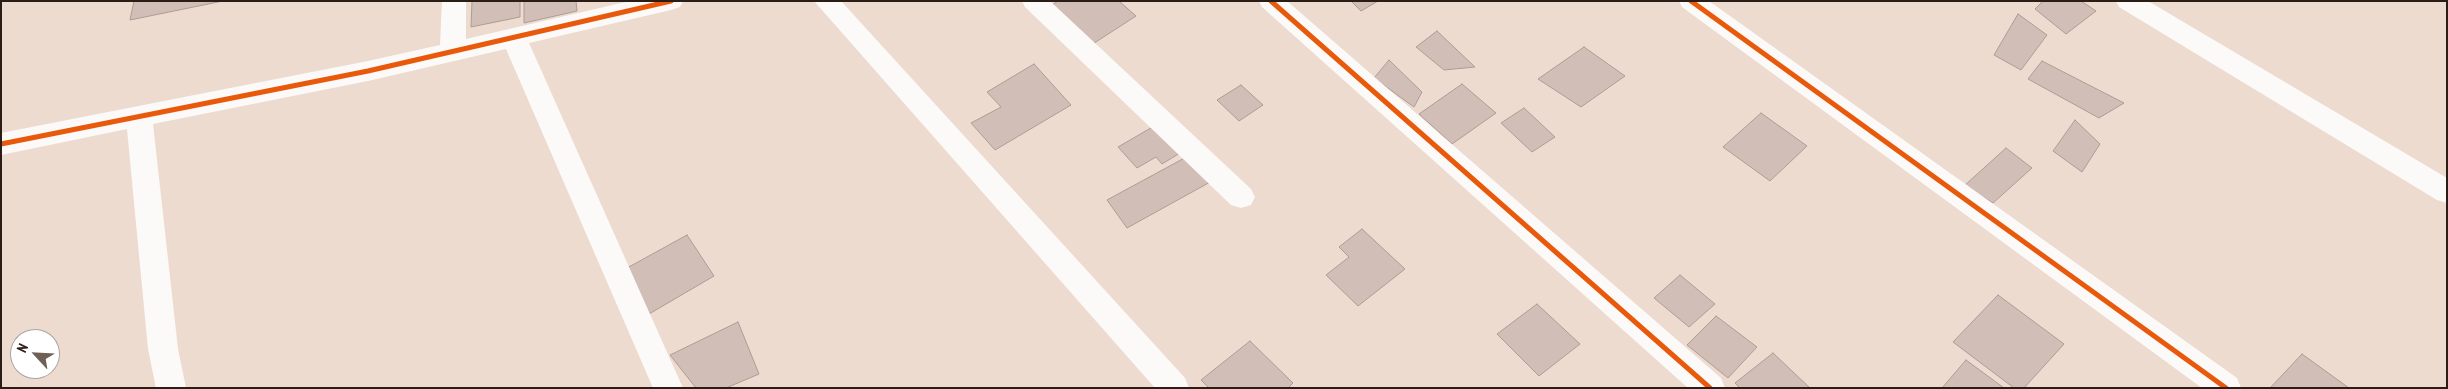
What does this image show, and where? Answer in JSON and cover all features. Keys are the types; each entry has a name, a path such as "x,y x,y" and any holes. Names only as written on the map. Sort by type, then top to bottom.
{"street":[{"path":"453,52 454,1"},
{"path":"1,144 139,118 453,52 671,1"},
{"path":"826,1 1174,388"},
{"path":"1034,1 1241,197"},
{"path":"1271,1 1710,388"},
{"path":"1691,1 2226,388"},
{"path":"2128,1 2447,192"},
{"path":"514,38 668,388"},
{"path":"139,118 163,349 171,388"}],"building":[{"path":"134,1 223,1 130,20"},
{"path":"472,1 520,1 520,17 471,27"},
{"path":"524,1 576,1 577,11 524,23"},
{"path":"1058,1 1119,1 1136,16 1085,49 1043,11"},
{"path":"1351,1 1378,1 1361,11"},
{"path":"2043,1 2081,1 2096,11 2066,34 2035,9"},
{"path":"2018,14 2047,35 2021,70 1994,55"},
{"path":"1437,31 1475,67 1444,70 1416,47"},
{"path":"1584,47 1625,76 1581,107 1538,79"},
{"path":"1389,60 1422,92 1414,107 1374,78"},
{"path":"2042,61 2124,103 2099,118 2028,79"},
{"path":"1034,64 1071,105 995,150 971,123 1001,107 987,92"},
{"path":"1462,84 1496,113 1452,144 1419,114"},
{"path":"1241,85 1263,105 1239,121 1217,100"},
{"path":"1524,108 1555,137 1532,152 1501,123"},
{"path":"1761,113 1807,146 1770,181 1723,147"},
{"path":"2075,120 2100,144 2082,172 2053,151"},
{"path":"1156,125 1180,153 1162,164 1156,157 1137,168 1118,147"},
{"path":"2006,148 2032,168 1993,203 1964,186"},
{"path":"1190,155 1212,181 1127,228 1107,200"},
{"path":"1362,229 1405,269 1358,306 1326,275 1349,257 1339,247"},
{"path":"687,235 714,276 649,314 627,268"},
{"path":"1680,275 1715,304 1689,327 1654,298"},
{"path":"1998,295 2064,344 2024,388 2014,388 1953,342"},
{"path":"1537,304 1580,344 1539,376 1497,334"},
{"path":"1716,316 1757,347 1728,378 1687,345"},
{"path":"738,322 759,374 726,388 696,388 670,355"},
{"path":"1250,341 1293,383 1288,388 1209,388 1201,380"},
{"path":"1773,353 1810,388 1740,388 1735,383"},
{"path":"2302,354 2349,388 2270,388"},
{"path":"1966,360 2004,388 1942,388"}],"cycle path":[{"path":"1,144 368,71 671,1"},
{"path":"1271,1 1710,388"},
{"path":"1691,1 2226,388"}]}
